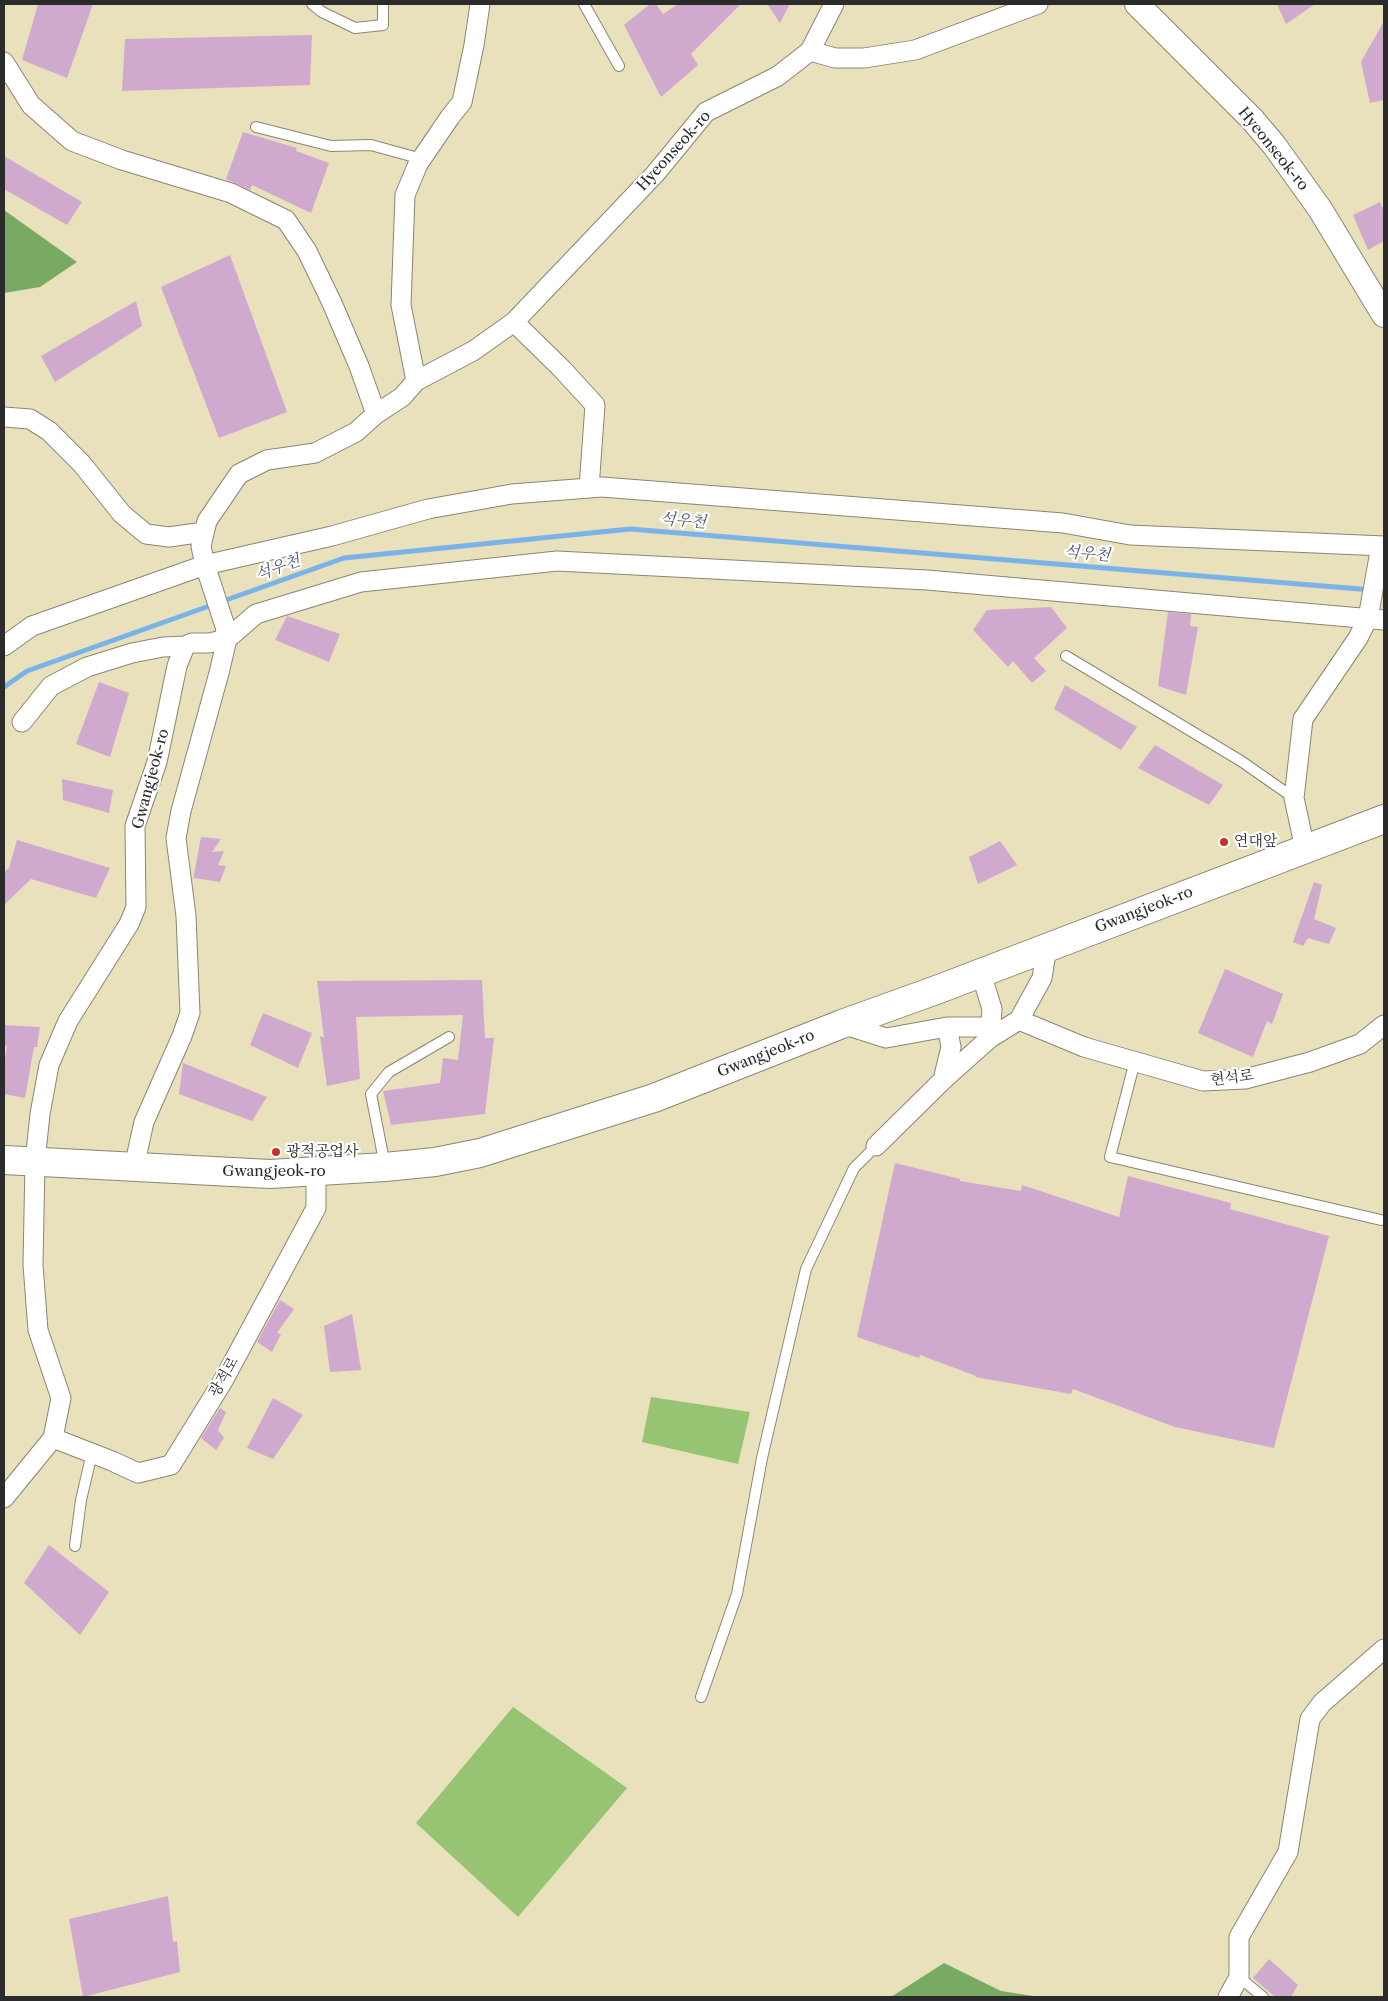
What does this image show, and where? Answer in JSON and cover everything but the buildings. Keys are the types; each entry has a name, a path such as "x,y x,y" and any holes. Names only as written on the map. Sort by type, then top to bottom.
{"main road":[{"name":"Gwangjeok-ro","path":"40,1162 270,1174 385,1167 435,1162 480,1153 654,1098 842,1024 1384,819"},
{"path":"4,1160 40,1162"}],"street":[{"path":"416,381 401,304 405,195 422,159 462,102 474,45 480,4"},
{"path":"834,4 810,51 835,58 864,58 915,50 1038,4"},
{"name":"Hyeonseok-ro","path":"1137,4 1252,119 1274,145 1320,208 1384,315"},
{"name":"Hyeonseok-ro","path":"204,532 207,521 239,474 267,460 315,454 356,432 376,414 402,397 416,381 473,351 514,322 655,174 706,112 778,76 810,51"},
{"path":"4,62 31,105 72,141 122,160 231,193 286,220 307,251 332,303 359,366 376,414"},
{"path":"514,322 594,405 589,488"},
{"path":"4,417 30,419 49,431 82,464 122,514 146,534 169,537 204,532 201,546 205,566 226,633 219,673 181,811 176,838 186,916 190,1012 182,1036 144,1122 128,1168"},
{"path":"4,646 32,626 205,566 332,536 428,509 512,494 589,488 1063,523 1130,535 1383,546 1376,619 1358,638 1303,719 1294,798 1305,849"},
{"path":"22,722 51,686 87,667 132,653 163,647 185,646 192,643 209,644 256,614 361,582 557,561 927,580 1376,619"},
{"name":"Gwangjeok-ro","path":"53,1438 61,1398 38,1330 33,1265 40,1162 40,1114 50,1065 68,1021 130,924 136,907 135,826 157,762 177,666 185,646"},
{"path":"876,1146 991,1032 1020,1020 1042,978 1047,947"},
{"path":"980,973 992,1009 991,1032"},
{"name":"현석로","path":"1020,1020 1084,1047 1203,1081 1245,1079 1310,1062 1360,1044 1384,1025"},
{"path":"842,1024 886,1038 947,1027 991,1032"},
{"path":"942,1080 951,1047 947,1027"},
{"name":"광적로","path":"53,1438 138,1473 171,1465 223,1380 316,1208 316,1172"},
{"path":"4,1498 53,1438"},
{"path":"1228,1997 1239,1977 1239,1937 1288,1852 1310,1719 1322,1703 1384,1648"}],"lane":[{"path":"312,4 322,12 355,28 383,25 383,4"},
{"path":"584,4 619,66"},
{"path":"256,127 331,146 370,145 422,159"},
{"path":"1066,656 1241,761 1294,798"},
{"path":"385,1167 371,1094 389,1072 449,1037"},
{"path":"1135,1061 1110,1157 1381,1220"},
{"path":"700,1697 736,1594 762,1458 806,1269 854,1168 876,1146"},
{"path":"75,1546 81,1500 92,1453"},
{"path":"1239,1977 1263,1997"}],"green space":[{"path":"4,210 77,262 40,287 4,293"},
{"path":"651,1397 750,1412 738,1464 642,1442"},
{"path":"513,1707 627,1788 518,1917 416,1823"},
{"path":"944,1963 1001,1991 1040,1997 891,1997"}],"waterway":[{"name":"석우천","path":"4,687 27,671 344,558 630,529 1384,591"}],"place":[{"name":"연대앞","path":"1224,842"},
{"name":"광적공업사","path":"276,1152"}]}
